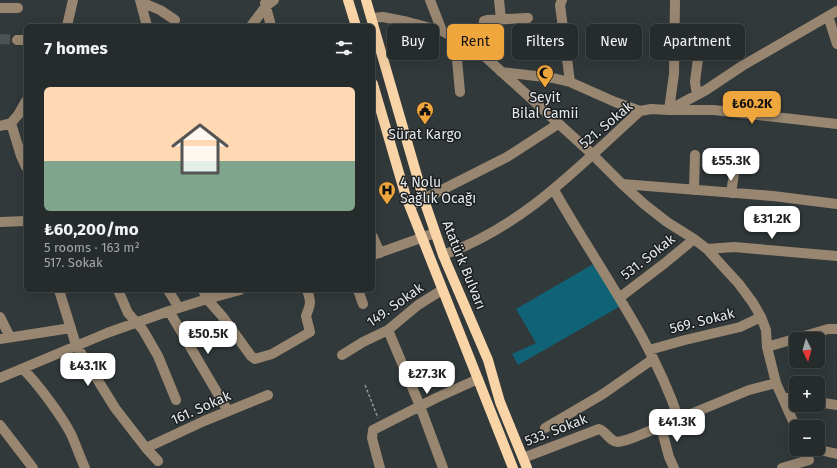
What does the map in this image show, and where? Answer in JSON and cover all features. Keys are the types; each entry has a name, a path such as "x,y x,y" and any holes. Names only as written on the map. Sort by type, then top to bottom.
{"main road":[{"path":"348,0 355,24"},
{"name":"Atatürk Bulvarı","path":"366,0 374,24"},
{"name":"Atatürk Bulvarı","path":"375,28 424,200 435,233 488,360 500,402 527,468"},
{"name":"Atatürk Bulvarı","path":"375,91 410,206 513,468"}],"street":[{"path":"67,24 73,0"},
{"path":"430,0 442,31"},
{"path":"499,0 501,19"},
{"path":"562,0 560,5 570,82"},
{"path":"669,110 674,74 675,0"},
{"path":"140,1 160,10 175,20"},
{"path":"140,1 146,24"},
{"path":"252,24 268,2"},
{"path":"268,2 270,24"},
{"path":"0,8 18,8"},
{"path":"669,110 706,90 742,66 833,14 837,44"},
{"path":"372,18 389,18 442,31 447,34"},
{"path":"484,24 484,21 528,18"},
{"path":"457,60 460,92"},
{"path":"488,60 592,154 622,184 667,222 707,249 739,284 761,317 766,330 767,347 776,383 792,420"},
{"path":"697,95 695,82 698,60"},
{"path":"501,72 553,78 570,82 615,102 640,111"},
{"path":"0,126 11,123 18,116 24,105"},
{"name":"521. Sokak","path":"443,255 464,248 522,214 554,190 640,111 651,109 714,110 837,124"},
{"path":"11,123 24,163"},
{"path":"410,206 507,157 558,124"},
{"path":"694,190 695,155"},
{"path":"731,193 735,167"},
{"path":"622,184 837,204"},
{"path":"554,190 649,350 670,394 679,420"},
{"path":"0,222 24,221"},
{"path":"376,254 435,233"},
{"name":"531. Sokak","path":"619,298 694,239"},
{"path":"707,249 734,247 837,256"},
{"name":"149. Sokak","path":"342,355 363,342 388,330 418,305 442,290"},
{"path":"60,292 76,345 95,379 115,408 158,461"},
{"path":"119,292 128,314 143,330 158,356 176,400"},
{"path":"169,292 179,308"},
{"path":"0,378 76,345 179,308 205,294 222,292"},
{"path":"205,294 255,360 272,354 310,332 306,316 310,309 310,300 308,292"},
{"path":"359,292 363,304"},
{"path":"169,311 228,411"},
{"path":"0,317 5,338 71,328"},
{"name":"569. Sokak","path":"649,350 740,327 761,317"},
{"path":"767,347 828,329 837,329"},
{"path":"388,330 420,406 443,468"},
{"path":"545,428 603,394 654,360"},
{"path":"23,369 50,403 70,433 85,468"},
{"path":"380,468 372,438 373,430 478,379"},
{"name":"533. Sokak","path":"523,458 594,430 602,430 613,441 618,442 635,437 679,420 748,390 776,383"},
{"name":"161. Sokak","path":"146,448 204,421 268,395"},
{"path":"782,398 789,398"},
{"path":"825,403 837,405"},
{"path":"661,427 669,457 674,468"},
{"path":"2,432 33,468"},
{"path":"825,451 837,454"},
{"path":"782,468 810,464"}],"path":[{"path":"365,385 382,425"}],"shaded area":[{"path":"595,263 619,307 518,365 512,354 536,343 516,309"}],"tunnel":[{"path":"0,39 17,40"}],"place":[{"name":"Seyit Bilal Camii","path":"545,88"},
{"name":"Sürat Kargo","path":"425,125"},
{"name":"4 Nolu Sağlık Ocağı","path":"387,205"}]}
